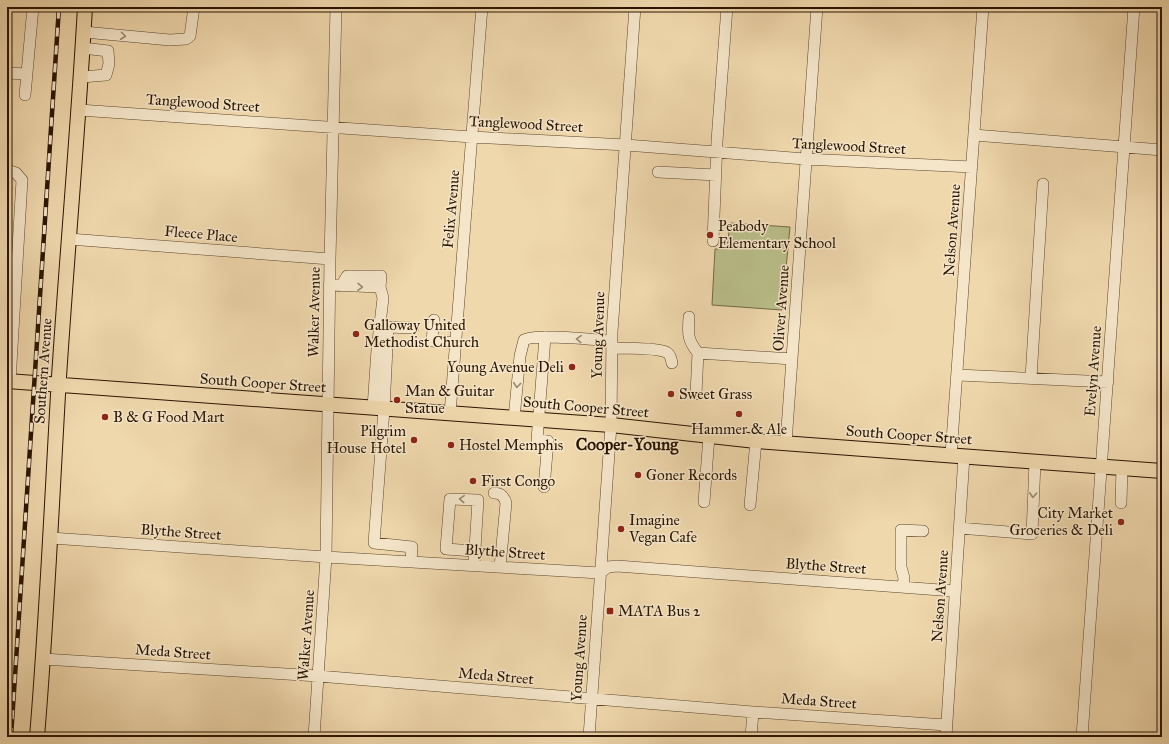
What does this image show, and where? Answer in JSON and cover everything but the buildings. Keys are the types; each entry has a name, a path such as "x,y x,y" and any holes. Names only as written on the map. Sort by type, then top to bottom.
{"main road":[{"name":"Southern Avenue","path":"38,737 59,385 85,7"},
{"name":"South Cooper Street","path":"9,381 611,425 756,441 1162,470"}],"street":[{"path":"25,95 33,7"},
{"path":"84,32 170,40 186,39 190,36 194,7"},
{"name":"Walker Avenue","path":"314,737 326,557 329,286 336,7"},
{"name":"Felix Avenue","path":"450,414 482,7"},
{"name":"Young Avenue","path":"589,737 611,425 612,344 635,7"},
{"path":"713,241 718,117 727,7"},
{"name":"Oliver Avenue","path":"786,442 817,7"},
{"name":"Nelson Avenue","path":"946,737 959,528 958,375 983,7"},
{"name":"Evelyn Avenue","path":"1082,737 1134,7"},
{"path":"81,77 106,75 109,64 108,51 83,48"},
{"path":"7,73 27,74"},
{"name":"Tanglewood Street","path":"79,110 472,137 626,145 806,159 972,168"},
{"path":"974,135 1162,150"},
{"path":"7,170 16,173 22,180 9,381"},
{"path":"658,172 716,176"},
{"path":"1031,378 1043,184"},
{"name":"Fleece Place","path":"69,239 330,259"},
{"path":"341,286 347,276 381,276 377,350 378,409 373,560"},
{"path":"329,286 341,286 381,293"},
{"path":"689,317 688,335 690,342 698,353 696,394"},
{"path":"434,320 432,341 456,343"},
{"path":"378,409 388,327 414,328"},
{"path":"544,487 548,441 537,440 545,337"},
{"path":"514,418 520,356 524,340 529,338 545,337 612,344 667,352 672,363"},
{"path":"698,353 792,359"},
{"path":"958,375 1108,382"},
{"path":"704,502 709,436"},
{"path":"750,505 756,441"},
{"path":"959,528 1032,534 1035,462"},
{"path":"1121,503 1122,468"},
{"path":"474,565 478,500 484,492 499,493 504,498 506,503 500,567"},
{"path":"474,551 446,549 450,498 478,500"},
{"path":"903,587 904,578 901,567 901,530 923,531"},
{"name":"Blythe Street","path":"51,538 373,560 600,573 608,567 617,566 954,591"},
{"path":"374,543 412,547 411,562"},
{"name":"Meda Street","path":"43,659 318,676 753,712 946,725"},
{"path":"751,737 753,712"}],"green space":[{"path":"730,223 790,227 782,310 712,305 715,249 727,249"}],"railway":[{"path":"11,737 59,7"}],"place":[{"name":"Peabody Elementary School","path":"710,235"},
{"name":"Galloway United Methodist Church","path":"356,334"},
{"name":"Young Avenue Deli","path":"572,367"},
{"name":"Sweet Grass","path":"671,394"},
{"name":"Man & Guitar Statue","path":"397,400"},
{"name":"Hammer & Ale","path":"739,414"},
{"name":"B & G Food Mart","path":"105,417"},
{"name":"Pilgrim House Hotel","path":"414,440"},
{"name":"Hostel Memphis","path":"451,445"},
{"name":"Goner Records","path":"638,475"},
{"name":"First Congo","path":"473,481"},
{"name":"City Market Groceries & Deli","path":"1121,522"},
{"name":"Imagine Vegan Cafe","path":"621,529"},
{"name":"MATA Bus 2","path":"610,611"}],"district":[{"name":"Cooper-Young","path":"627,444"}]}
